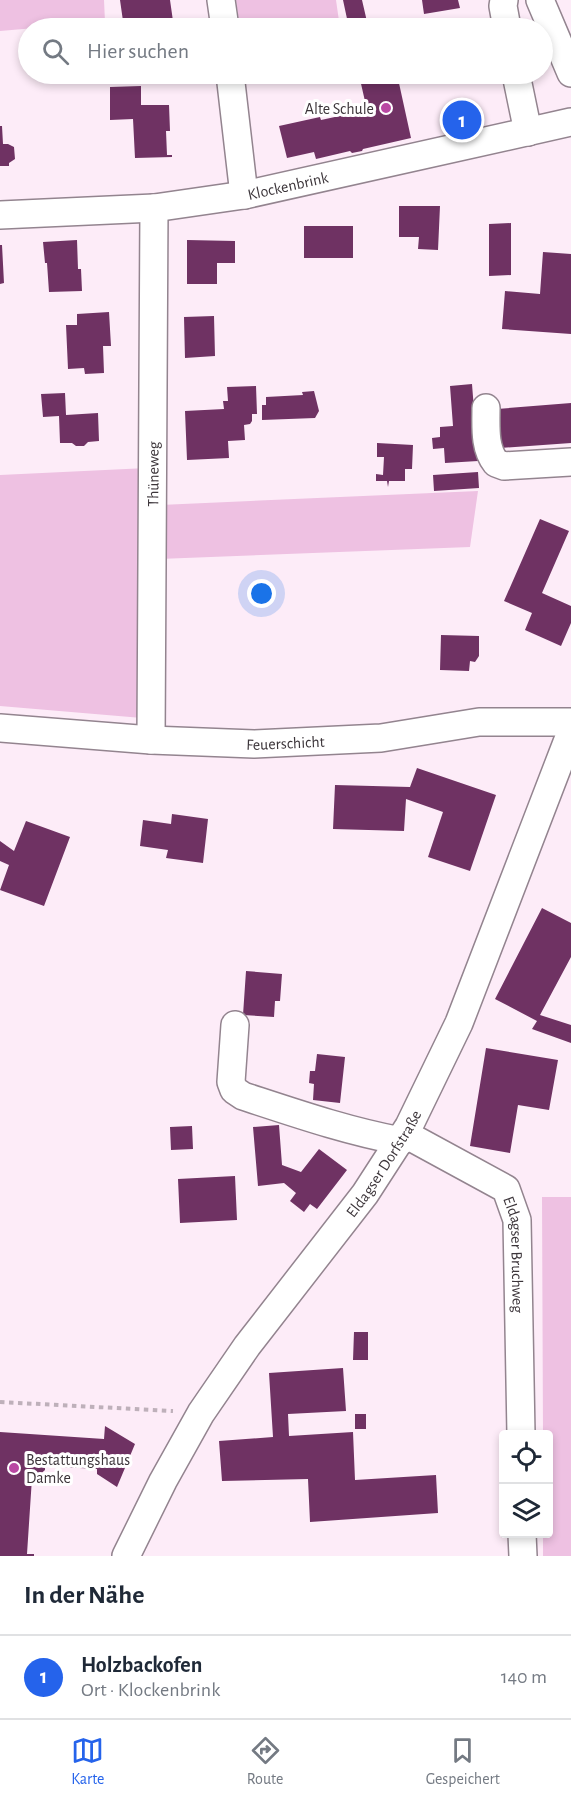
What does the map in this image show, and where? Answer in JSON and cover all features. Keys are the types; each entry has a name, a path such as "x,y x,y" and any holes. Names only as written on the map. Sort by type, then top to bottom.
{"street":[{"path":"221,0 224,18"},
{"path":"504,0 505,18"},
{"path":"540,0 548,18"},
{"path":"553,31 571,73"},
{"path":"231,84 244,195"},
{"path":"518,84 528,132"},
{"name":"Klockenbrink","path":"0,215 154,208 244,195 571,122"},
{"name":"Thüneweg","path":"151,740 154,208"},
{"path":"486,408 487,443 491,458 496,463 504,466 571,462"},
{"name":"Feuerschicht","path":"0,728 151,740 254,744 381,738 479,722 571,722"},
{"name":"Eldagser Dorfstraße","path":"126,1556 163,1481 201,1413 247,1346 339,1228 403,1137 459,1023 565,763 571,732"},
{"name":"Eldagser Bruchweg","path":"235,1025 231,1082 234,1090 243,1096 361,1134 403,1137 506,1189 517,1220 521,1430"},
{"path":"522,1538 523,1556"}],"path":[{"path":"0,1402 201,1413"}],"shaded area":[{"path":"0,0 104,0 105,18 18,18 18,29 0,31"},
{"path":"236,0 336,0 339,18 239,18"},
{"path":"147,468 142,718 0,706 0,475"},
{"path":"478,491 470,547 159,559 160,505"},
{"path":"542,1197 571,1197 571,1556 543,1556 543,1538 553,1538 553,1430 543,1430"}],"building":[{"path":"120,0 170,0 173,18 123,18"},
{"path":"343,0 362,0 366,18 347,18"},
{"path":"422,0 458,0 460,8 424,14"},
{"path":"361,84 399,84 411,138 362,151 352,153 350,151 316,159 314,152 287,158 279,126 367,110"},
{"path":"141,86 141,105 169,105 170,131 166,131 167,155 172,155 172,157 135,158 133,119 110,120 110,87"},
{"path":"0,126 2,126 3,144 14,147 15,159 9,163 9,166 0,166"},
{"path":"399,206 440,206 438,250 418,249 419,237 399,237"},
{"path":"511,223 511,275 489,276 489,224"},
{"path":"304,226 353,226 353,258 304,258"},
{"path":"77,240 78,269 81,269 82,291 49,292 43,242"},
{"path":"187,240 235,241 235,263 217,263 217,284 187,284"},
{"path":"0,245 2,245 4,283 0,284"},
{"path":"543,252 571,254 571,334 502,329 505,291 540,294"},
{"path":"109,312 111,346 103,346 104,373 85,374 84,368 68,369 66,325 77,325 77,314"},
{"path":"214,316 215,356 185,358 184,317"},
{"path":"472,384 478,461 445,463 444,448 433,449 432,438 440,437 440,427 453,426 450,386"},
{"path":"256,386 257,414 252,414 250,424 244,425 245,440 228,441 229,458 187,460 185,411 224,409 223,401 228,401 227,387"},
{"path":"314,391 319,411 315,418 262,420 262,405 266,405 266,397 303,395 302,392"},
{"path":"65,393 66,415 98,413 99,441 88,442 84,446 60,443 59,416 43,417 41,394"},
{"path":"571,403 571,443 500,448 497,409"},
{"path":"377,443 413,445 412,469 405,469 405,481 389,481 388,487 387,481 376,481 376,474 383,475 384,457 377,457"},
{"path":"478,472 479,488 434,491 433,475"},
{"path":"540,519 569,531 542,593 571,606 571,623 561,646 525,630 532,613 504,601"},
{"path":"441,635 479,636 479,656 475,662 470,661 469,671 440,670"},
{"path":"417,768 496,795 470,871 428,857 443,812 406,799 404,831 333,829 335,785 410,787"},
{"path":"172,814 208,819 203,863 166,858 168,850 140,846 143,820 171,824"},
{"path":"26,821 70,837 44,906 0,890 9,865 0,861 0,841 14,851"},
{"path":"542,908 571,923 571,957 540,1015 571,1025 571,1043 532,1029 537,1021 495,999"},
{"path":"246,971 282,974 280,1001 275,1001 274,1017 243,1015"},
{"path":"486,1048 558,1060 549,1110 518,1105 510,1153 470,1146"},
{"path":"317,1054 345,1057 340,1103 313,1100 314,1084 309,1083 310,1071 315,1071"},
{"path":"279,1125 282,1165 301,1172 319,1149 347,1170 317,1209 310,1204 304,1212 290,1201 296,1193 284,1183 258,1186 253,1127"},
{"path":"192,1126 193,1149 171,1150 170,1127"},
{"path":"235,1176 237,1220 180,1223 178,1179"},
{"path":"354,1332 368,1332 368,1360 353,1360"},
{"path":"343,1368 346,1411 288,1414 289,1436 353,1432 355,1480 436,1475 438,1513 310,1522 308,1479 222,1481 219,1441 273,1437 269,1373"},
{"path":"355,1414 366,1414 366,1429 355,1429"},
{"path":"105,1426 135,1444 117,1487 97,1474 97,1469 45,1466 45,1470 36,1478 32,1478 27,1554 34,1554 34,1556 0,1556 0,1432 104,1439"}],"place":[{"name":"Alte Schule","path":"386,108"},
{"name":"Holzbackofen","path":"462,120"},
{"name":"Bestattungshaus Damke","path":"14,1468"}]}
